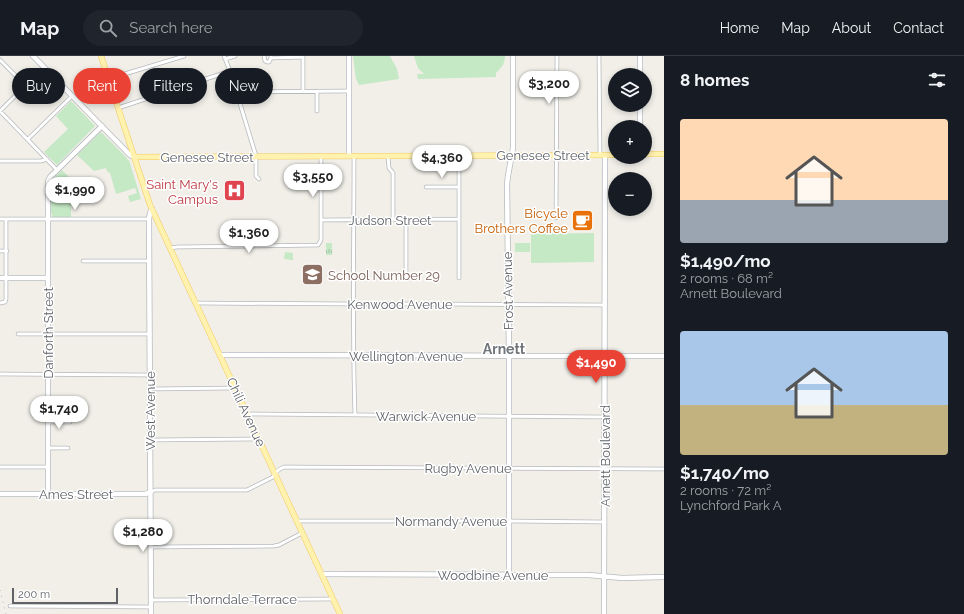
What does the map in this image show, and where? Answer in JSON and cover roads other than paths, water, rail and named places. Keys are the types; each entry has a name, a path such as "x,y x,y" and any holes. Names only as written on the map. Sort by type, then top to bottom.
{"main road":[{"name":"Chili Avenue","path":"101,56 105,68"},
{"name":"Chili Avenue","path":"117,104 152,209 340,614"},
{"path":"652,154 664,154"},
{"name":"Genesee Street","path":"134,157 608,155"}],"street":[{"path":"33,56 134,157"},
{"path":"131,72 184,56"},
{"path":"229,68 225,57 235,56"},
{"path":"264,56 265,61 267,62 269,62 271,57 303,56 303,91"},
{"path":"349,56 354,220 353,356 355,415"},
{"name":"Frost Avenue","path":"508,575 509,356 507,184 513,148 514,56"},
{"path":"556,218 557,56"},
{"name":"Arnett Boulevard","path":"600,56 605,305 604,614"},
{"path":"640,56 640,68"},
{"path":"1,58 12,70"},
{"path":"118,108 215,77"},
{"path":"273,91 349,91"},
{"path":"317,91 317,111"},
{"path":"28,139 72,96"},
{"path":"12,101 1,113 57,170"},
{"path":"240,104 256,156 256,176 258,179"},
{"name":"Danforth Street","path":"48,494 48,181 49,178 102,126"},
{"path":"459,155 459,278"},
{"path":"170,248 316,246 320,244 321,156"},
{"path":"388,156 389,168 394,173 393,220"},
{"path":"0,161 42,161 47,159"},
{"path":"426,187 459,187"},
{"name":"West Avenue","path":"151,614 149,219 152,209"},
{"path":"0,219 149,219"},
{"path":"0,303 6,300 6,219"},
{"name":"Judson Street","path":"321,220 459,219"},
{"path":"406,220 406,278"},
{"path":"0,251 7,251"},
{"path":"82,261 149,261"},
{"path":"0,278 47,278"},
{"name":"Kenwood Avenue","path":"196,303 605,305"},
{"path":"18,334 150,334"},
{"name":"Wellington Avenue","path":"220,355 664,356"},
{"path":"0,374 150,375"},
{"path":"150,389 235,388"},
{"name":"Warwick Avenue","path":"247,414 605,417"},
{"path":"48,422 70,422"},
{"path":"150,440 259,439"},
{"path":"48,448 68,448"},
{"path":"0,467 48,467"},
{"name":"Rugby Avenue","path":"151,492 155,490 247,490 273,476 279,469 284,467 664,469"},
{"name":"Ames Street","path":"0,494 146,494 151,492"},
{"name":"Normandy Avenue","path":"297,521 605,522"},
{"path":"151,547 274,546 303,533"},
{"name":"Woodbine Avenue","path":"322,574 589,575 627,578 664,578"},
{"name":"Thorndale Terrace","path":"151,600 333,599"},
{"path":"10,606 151,607"}],"railway":[{"path":"0,590 6,614"}],"place":[{"name":"Saint Mary's Campus","path":"234,191"},
{"name":"Bicycle Brothers Coffee","path":"583,220"},
{"name":"School Number 29","path":"312,275"}],"district":[{"name":"Arnett","path":"504,349"}]}
